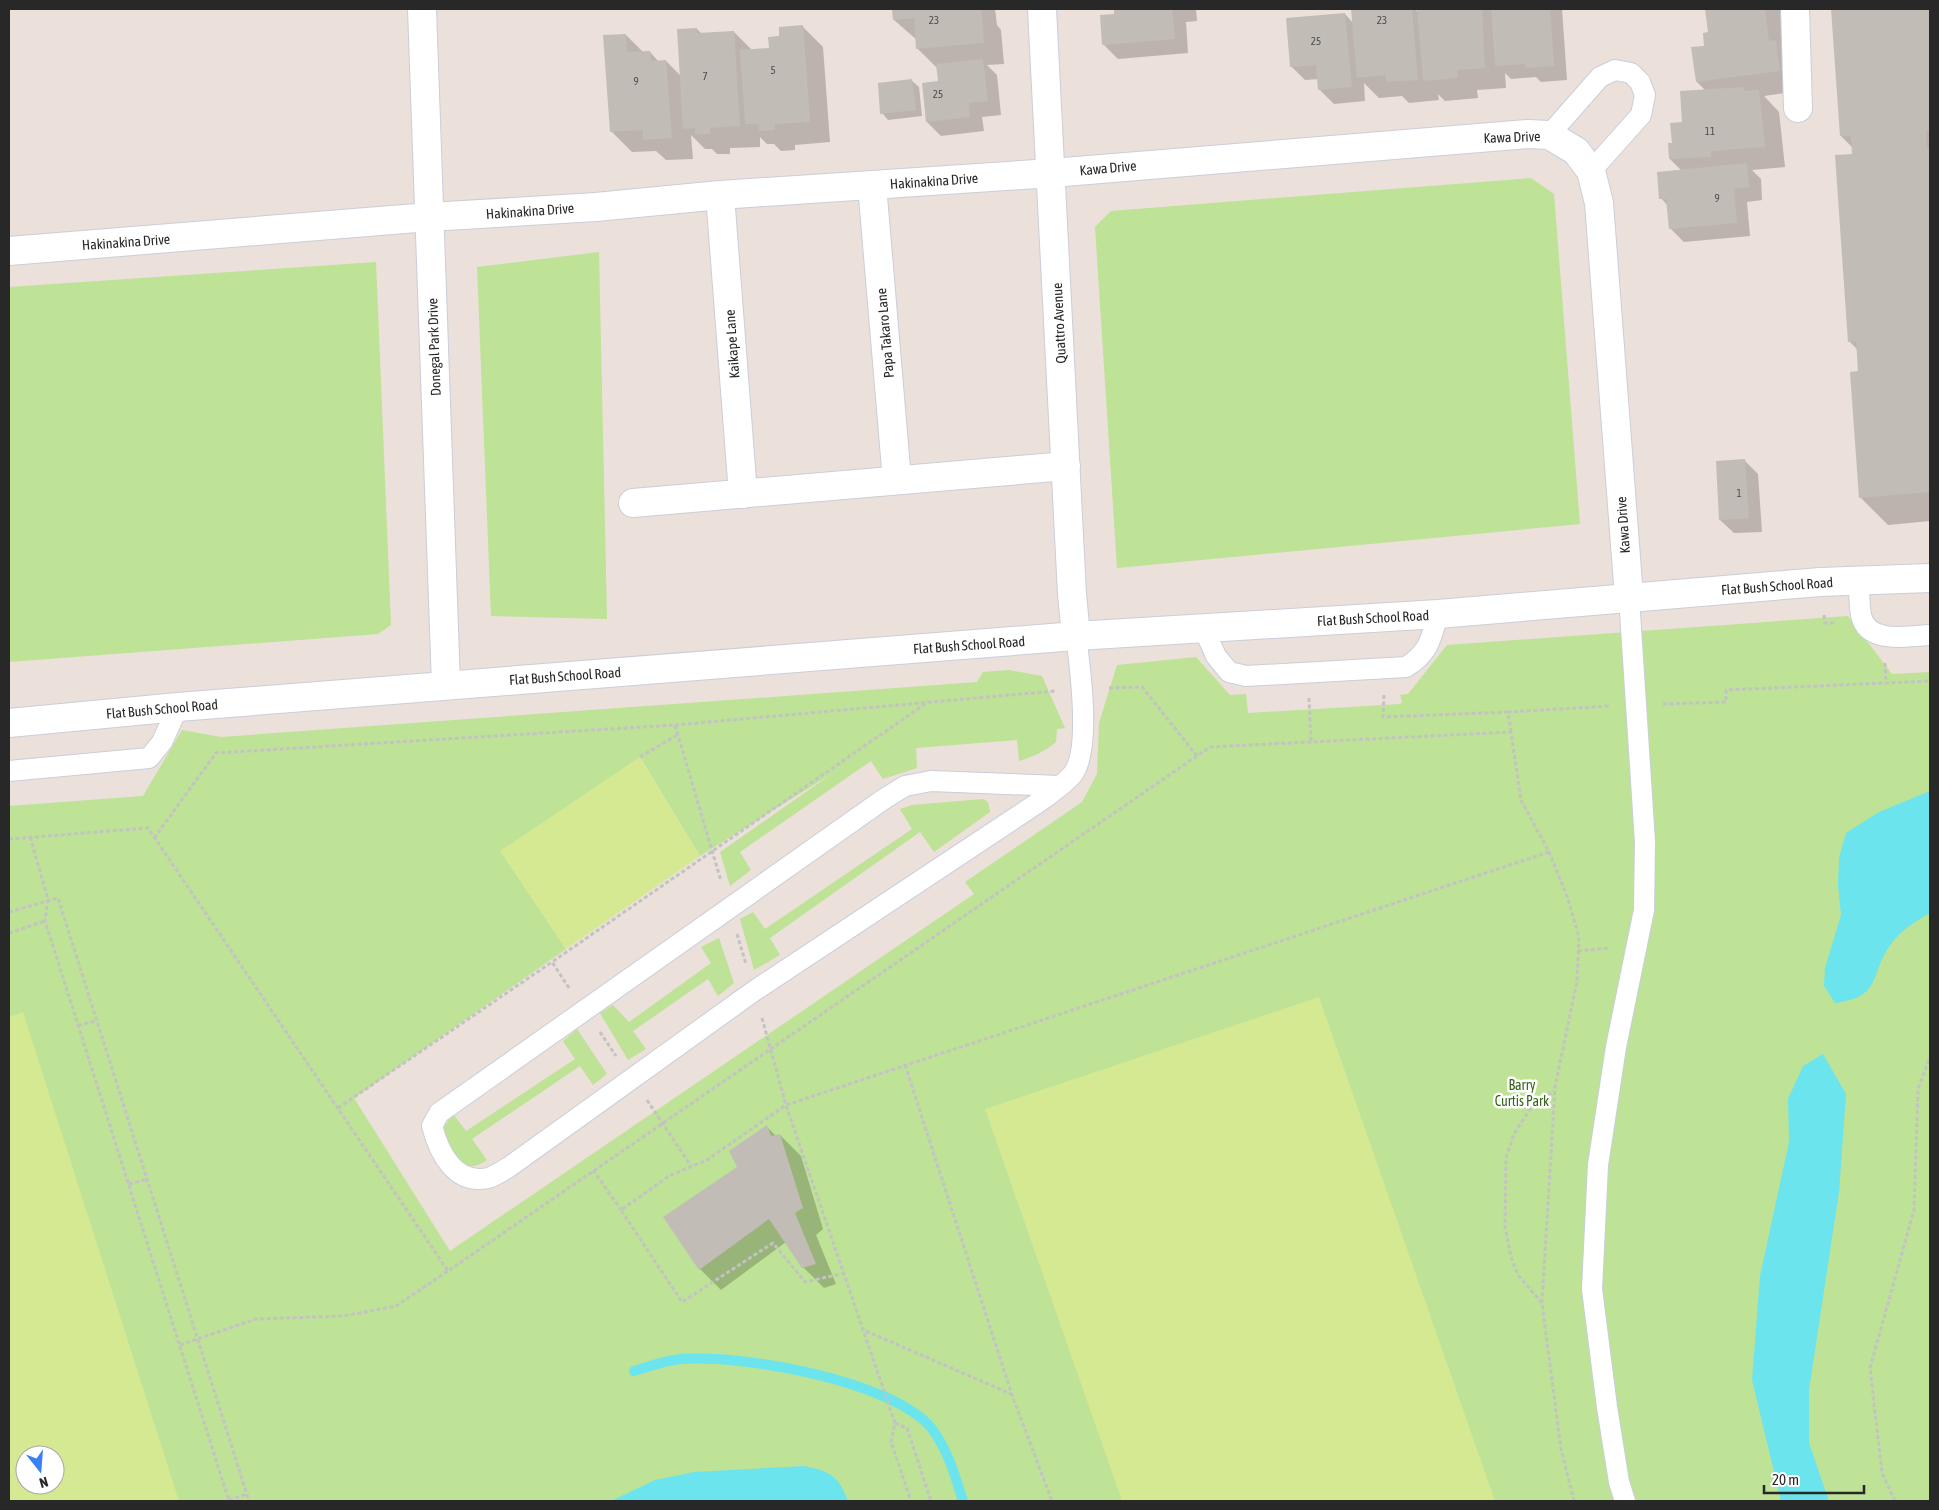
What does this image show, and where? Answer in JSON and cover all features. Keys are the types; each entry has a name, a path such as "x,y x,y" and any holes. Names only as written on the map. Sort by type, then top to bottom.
{"street":[{"name":"Donegal Park Drive","path":"422,9 446,685"},
{"name":"Quattro Avenue","path":"1042,9 1076,636"},
{"path":"1795,9 1798,108"},
{"name":"Kawa Drive","path":"1052,173 1528,134 1549,136 1576,151 1591,170 1599,203 1629,597"},
{"name":"Hakinakina Drive","path":"9,251 429,217 596,207 720,195 1052,173"},
{"name":"Papa Takaro Lane","path":"872,185 897,480"},
{"name":"Kaikape Lane","path":"720,195 743,494"},
{"path":"633,503 1066,466"},
{"name":"Flat Bush School Road","path":"9,723 446,685 1076,636 1438,614 1629,597 1858,580 1930,578"}],"lane":[{"path":"1549,136 1600,77 1615,70 1631,73 1640,82 1645,95 1641,115 1591,170"},
{"path":"1858,580 1861,618 1874,633 1890,637 1930,635"},
{"path":"1625,1501 1610,1426 1592,1289 1598,1165 1616,1047 1644,910 1645,842 1629,597"},
{"path":"1203,627 1216,656 1229,672 1246,676 1406,667 1418,660 1429,645 1438,614"},
{"path":"1060,786 931,781 905,786 583,1009 439,1114 432,1126 437,1145 453,1170 470,1179 489,1178 509,1167 754,992 1039,802 1060,786 1073,774 1082,741 1082,688 1076,636"},
{"path":"9,771 149,758 162,742 178,707"}],"path":[{"path":"1824,615 1825,623"},
{"path":"1384,668 1384,717 1508,712"},
{"path":"1789,687 1930,681"},
{"path":"154,838 216,753 675,725 1082,688 1142,687 1197,756"},
{"path":"712,854 928,702"},
{"path":"1310,711 1311,742"},
{"path":"675,725 786,1105 866,1331 895,1423 892,1442 911,1501"},
{"path":"180,1345 198,1337 256,1319 344,1316 396,1306 1210,747 1511,732 1521,800 1549,852 1567,896 1579,937 1577,981 1555,1091 1542,1303 1562,1449 1574,1501"},
{"path":"640,757 677,734"},
{"path":"9,839 148,828 448,1271"},
{"path":"30,837 48,899 45,921 228,1500 247,1494"},
{"path":"621,1210 669,1176 707,1160 786,1105 1549,852"},
{"path":"9,912 48,899 58,898 249,1501"},
{"path":"9,933 45,921"},
{"path":"1578,951 1612,948"},
{"path":"338,1108 552,962"},
{"path":"78,1025 97,1021"},
{"path":"1896,1501 1882,1473 1870,1368 1914,1210 1918,1089 1930,1057"},
{"path":"906,1064 1012,1395 1052,1501"},
{"path":"1542,1303 1518,1275 1511,1257 1505,1227 1506,1158 1514,1134 1534,1103 1555,1091"},
{"path":"593,1170 682,1302 773,1242 805,1282 845,1273"},
{"path":"129,1184 148,1179"},
{"path":"866,1331 1012,1395"},
{"path":"895,1423 907,1428 931,1501"}],"green space":[{"path":"1531,178 1554,194 1580,524 1117,568 1095,227 1111,211"},
{"path":"599,252 607,619 491,616 477,267"},
{"path":"376,262 391,625 378,634 9,662 9,287"},
{"name":"Barry Curtis Park","path":"1848,616 1892,674 1930,672 1930,1501 9,1501 9,806 143,796 182,730 221,737 977,682 983,672 1009,670 1042,676 1065,728 1057,729 1056,742 1034,755 1019,761 1017,740 916,748 917,768 883,779 871,761 740,852 751,870 730,886 720,852 833,773 700,856 640,757 501,852 566,949 354,1098 450,1251 974,894 965,882 1082,802 1097,774 1099,723 1117,665 1196,657 1230,695 1246,694 1248,713 1400,704 1402,702 1400,695 1408,694 1447,645"},
{"path":"640,757 700,856 566,949 500,851"},
{"path":"983,799 988,802 990,812 934,852 920,832 770,938 780,955 754,970 740,919 753,912 765,929 912,829 900,809 912,805"},
{"path":"719,938 734,983 718,996 708,979 633,1031 646,1049 628,1060 600,1013 613,1005 629,1022 711,963 701,947"},
{"path":"1319,997 1495,1501 1122,1501 985,1109"},
{"path":"23,1012 179,1501 9,1501 9,1017"},
{"path":"577,1029 607,1074 593,1085 580,1066 472,1139 487,1160 478,1165 469,1166 456,1160 447,1145 443,1128 453,1114 466,1131 575,1059 563,1041"}],"water":[{"path":"1930,791 1930,913 1899,934 1884,955 1868,990 1850,1000 1835,1003 1824,986 1825,968 1841,915 1838,885 1839,858 1846,833 1879,812"},
{"path":"1823,1054 1846,1094 1839,1192 1809,1390 1809,1443 1829,1501 1781,1501 1752,1380 1760,1276 1789,1142 1788,1099 1803,1066"},
{"path":"804,1466 821,1470 832,1476 841,1486 848,1501 611,1501 655,1480 694,1472"}],"building":[{"path":"892,9 981,9 984,43 916,49 914,18 893,20"},
{"path":"1114,9 1172,9 1175,39 1102,45 1100,15 1114,14"},
{"path":"1351,9 1412,9 1418,80 1386,82 1386,75 1357,78"},
{"path":"1417,9 1482,9 1485,68 1457,70 1458,78 1423,81"},
{"path":"1491,9 1550,9 1554,66 1526,68 1525,64 1495,66"},
{"path":"1705,9 1765,9 1769,41 1776,40 1780,71 1696,82 1691,47 1704,46 1703,33 1708,32"},
{"path":"1831,9 1930,9 1930,131 1926,131 1927,149 1930,149 1930,492 1859,498 1850,372 1858,371 1856,341 1848,342 1835,155 1852,154 1851,136 1840,136"},
{"path":"1345,13 1352,87 1318,90 1316,65 1290,67 1286,18"},
{"path":"803,25 810,122 775,124 775,130 759,131 758,124 745,124 740,50 769,48 768,37 779,36 779,27"},
{"path":"697,28 697,33 734,31 740,126 710,128 710,134 695,134 695,128 683,129 677,29"},
{"path":"626,34 627,52 650,51 651,61 666,60 672,138 643,140 643,130 610,132 603,35"},
{"path":"983,59 988,101 969,103 970,117 926,122 922,83 938,81 936,64"},
{"path":"912,79 916,110 880,114 878,83"},
{"path":"1744,87 1744,91 1759,90 1765,147 1711,151 1711,157 1669,159 1668,143 1672,143 1670,123 1682,122 1680,91"},
{"path":"1747,163 1749,187 1734,189 1737,223 1669,229 1666,199 1659,199 1657,172"},
{"path":"1745,459 1749,518 1719,520 1716,461"},
{"path":"767,1125 771,1136 780,1134 803,1208 795,1213 816,1264 802,1268 769,1219 699,1270 663,1217 737,1167 729,1151"}],"waterway":[{"path":"634,1371 674,1360 734,1361 772,1365 811,1373 884,1396 912,1412 932,1429 947,1454 963,1501"}]}
